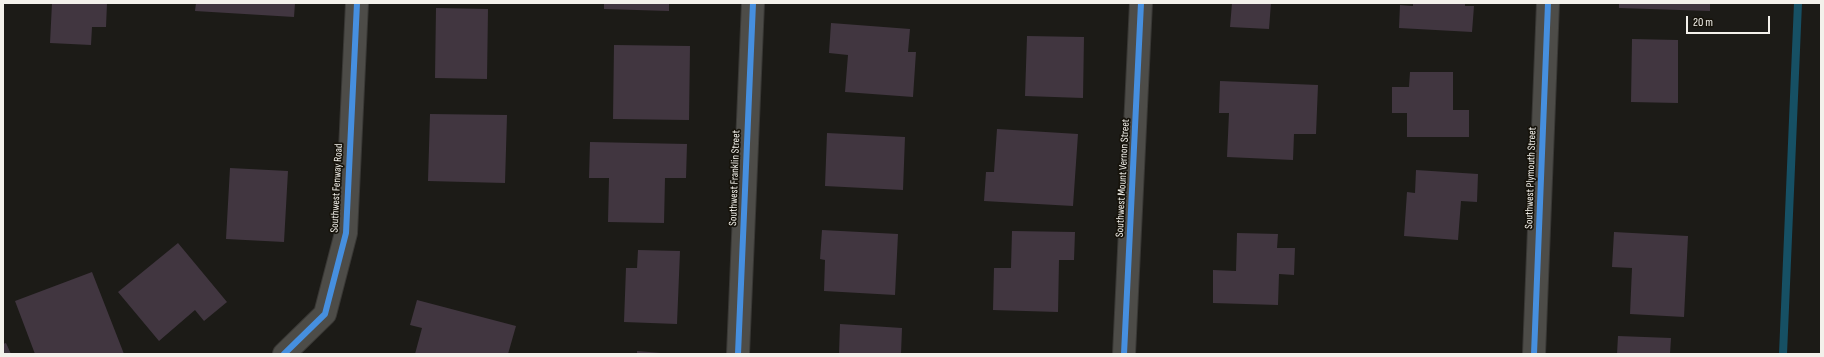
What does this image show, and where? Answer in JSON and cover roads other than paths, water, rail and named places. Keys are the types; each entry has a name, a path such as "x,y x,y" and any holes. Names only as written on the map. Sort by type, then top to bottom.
{"street":[{"name":"Southwest Fenway Road","path":"284,354 325,314 346,233 357,3"},
{"name":"Southwest Franklin Street","path":"738,354 753,3"},
{"name":"Southwest Mount Vernon Street","path":"1124,354 1141,3"},
{"name":"Southwest Plymouth Street","path":"1534,354 1548,3"}],"waterway":[{"path":"1783,354 1798,3"}]}
